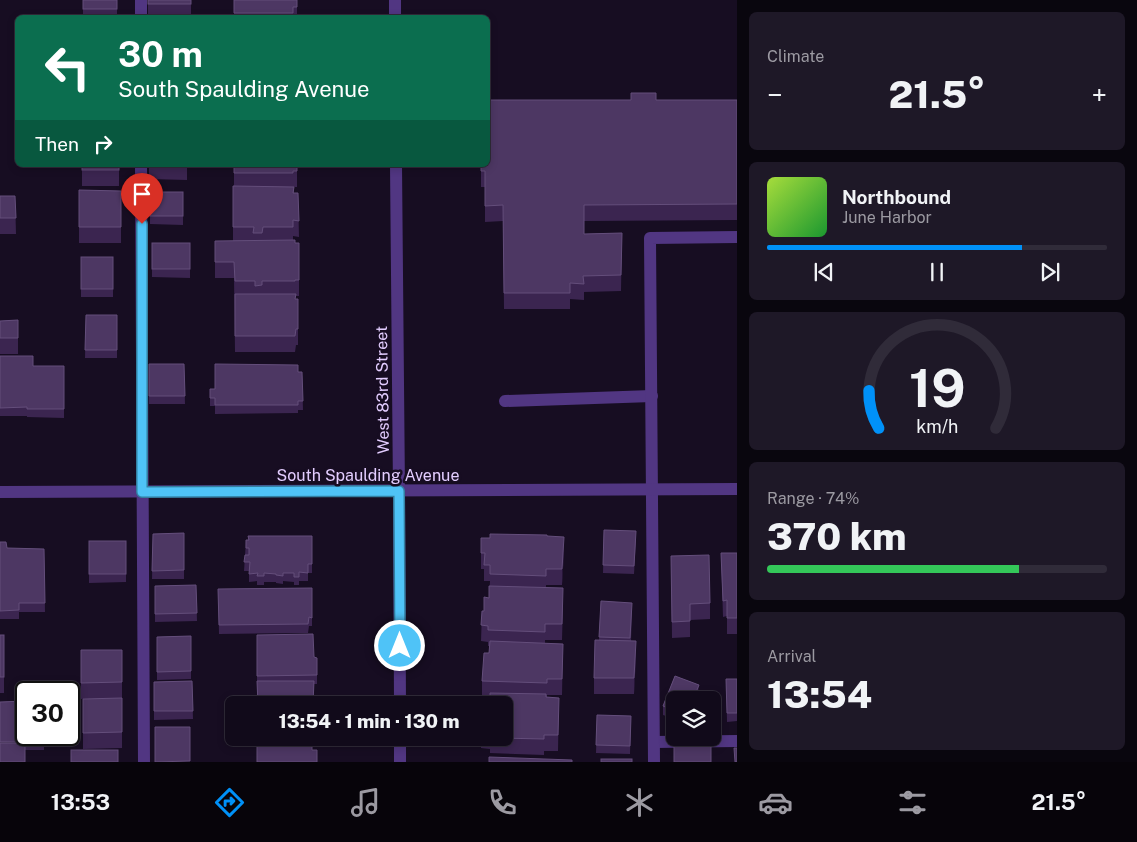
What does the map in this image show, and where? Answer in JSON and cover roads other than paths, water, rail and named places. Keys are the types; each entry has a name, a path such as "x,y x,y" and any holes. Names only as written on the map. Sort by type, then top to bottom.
{"street":[{"path":"141,0 141,15"},
{"path":"395,0 395,15"},
{"path":"141,167 144,762"},
{"name":"West 83rd Street","path":"396,167 400,696"},
{"path":"654,762 650,238 737,237"},
{"path":"505,401 652,396"},
{"name":"South Spaulding Avenue","path":"0,492 737,489"},
{"path":"654,742 737,742"},
{"path":"400,746 400,762"}]}
